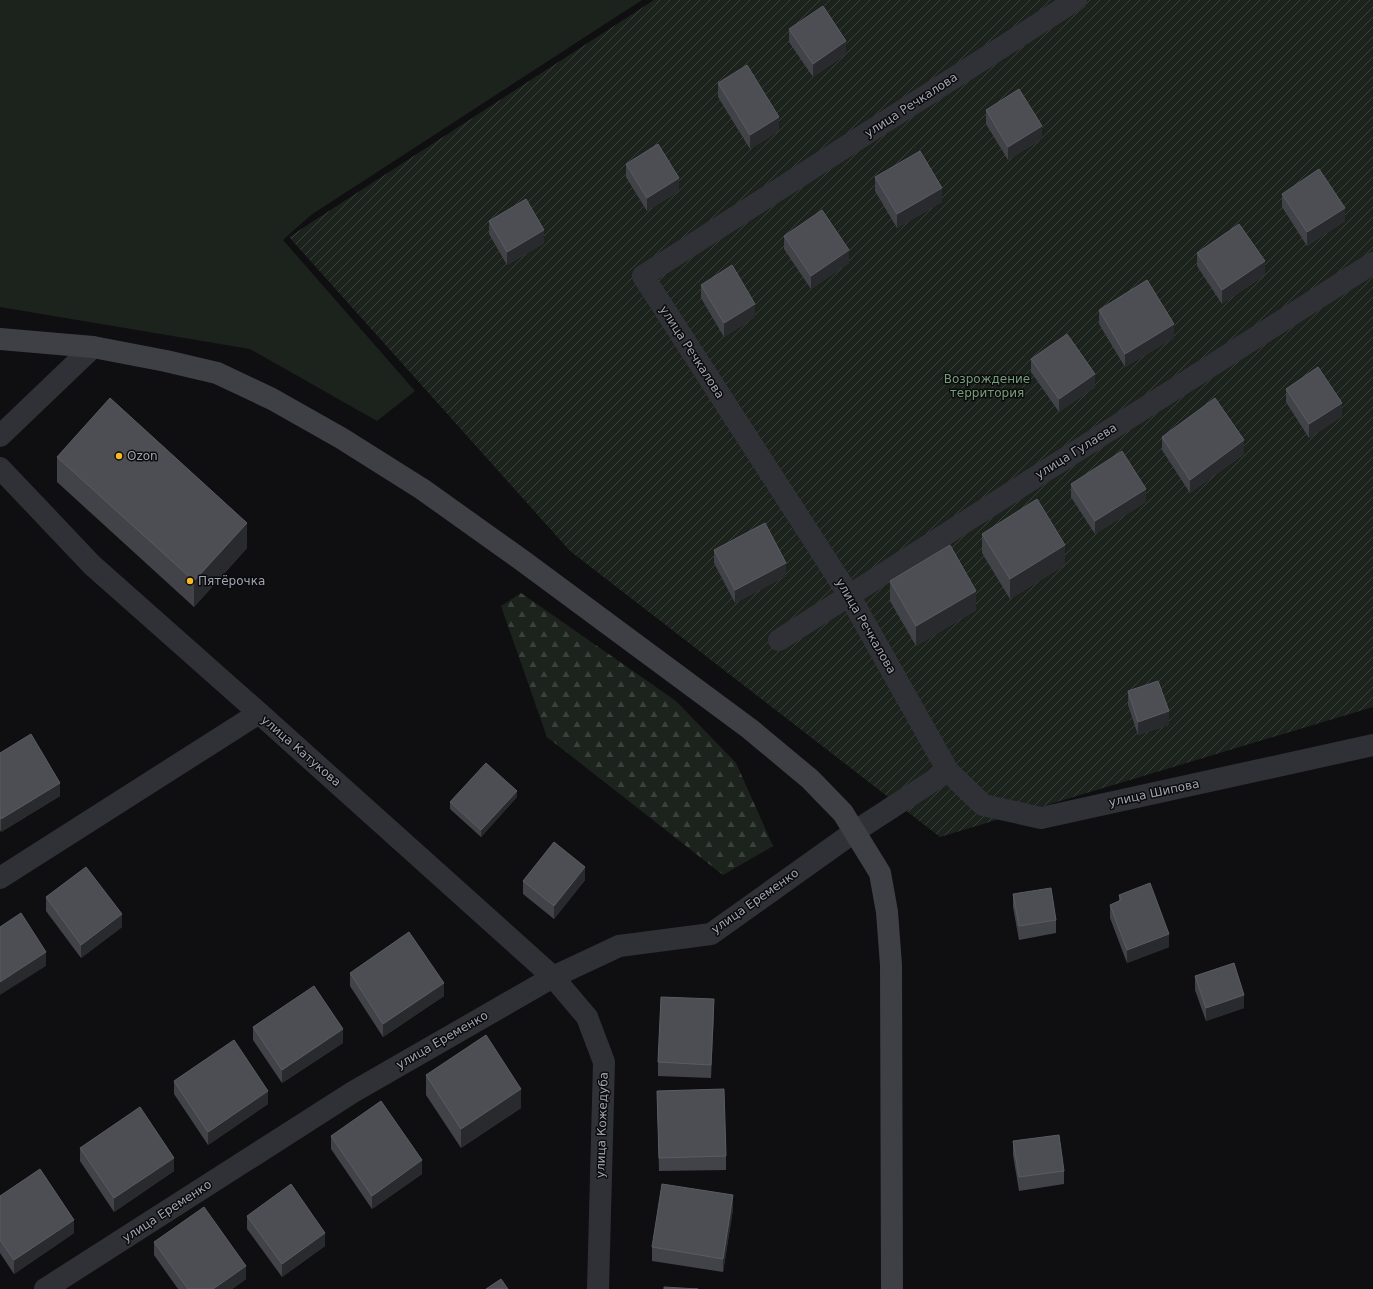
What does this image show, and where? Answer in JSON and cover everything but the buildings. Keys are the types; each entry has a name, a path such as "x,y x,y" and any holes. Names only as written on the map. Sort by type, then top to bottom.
{"main road":[{"path":"0,338 93,347 166,361 217,373 272,398 341,438 422,489 523,561 750,729 810,779 843,813 880,873 887,912 891,964 892,1289"}],"street":[{"name":"улица Речкалова","path":"948,771 849,595 643,276 1076,0"},
{"name":"улица Гулаева","path":"779,640 1373,263"},
{"path":"0,436 93,347"},
{"path":"0,468 92,565 259,713"},
{"name":"улица Катукова","path":"0,878 259,713 553,976"},
{"name":"улица Шипова","path":"948,771 983,805 1041,818 1373,745"},
{"path":"854,832 948,771"},
{"name":"улица Еременко","path":"45,1289 353,1092 553,976 619,946 711,934 854,832"},
{"name":"улица Кожедуба","path":"553,976 587,1017 604,1062 598,1289"}],"green space":[{"path":"0,0 642,0 311,215 283,240 415,391 377,421 250,349 0,307"},
{"name":"Возрождение территория","path":"654,0 1373,0 1373,707 940,837 570,551 289,237"},
{"path":"521,593 676,701 736,763 773,846 723,875 547,737 501,606"}],"place":[{"name":"Ozon","path":"119,456"},
{"name":"Пятёрочка","path":"190,581"}]}
